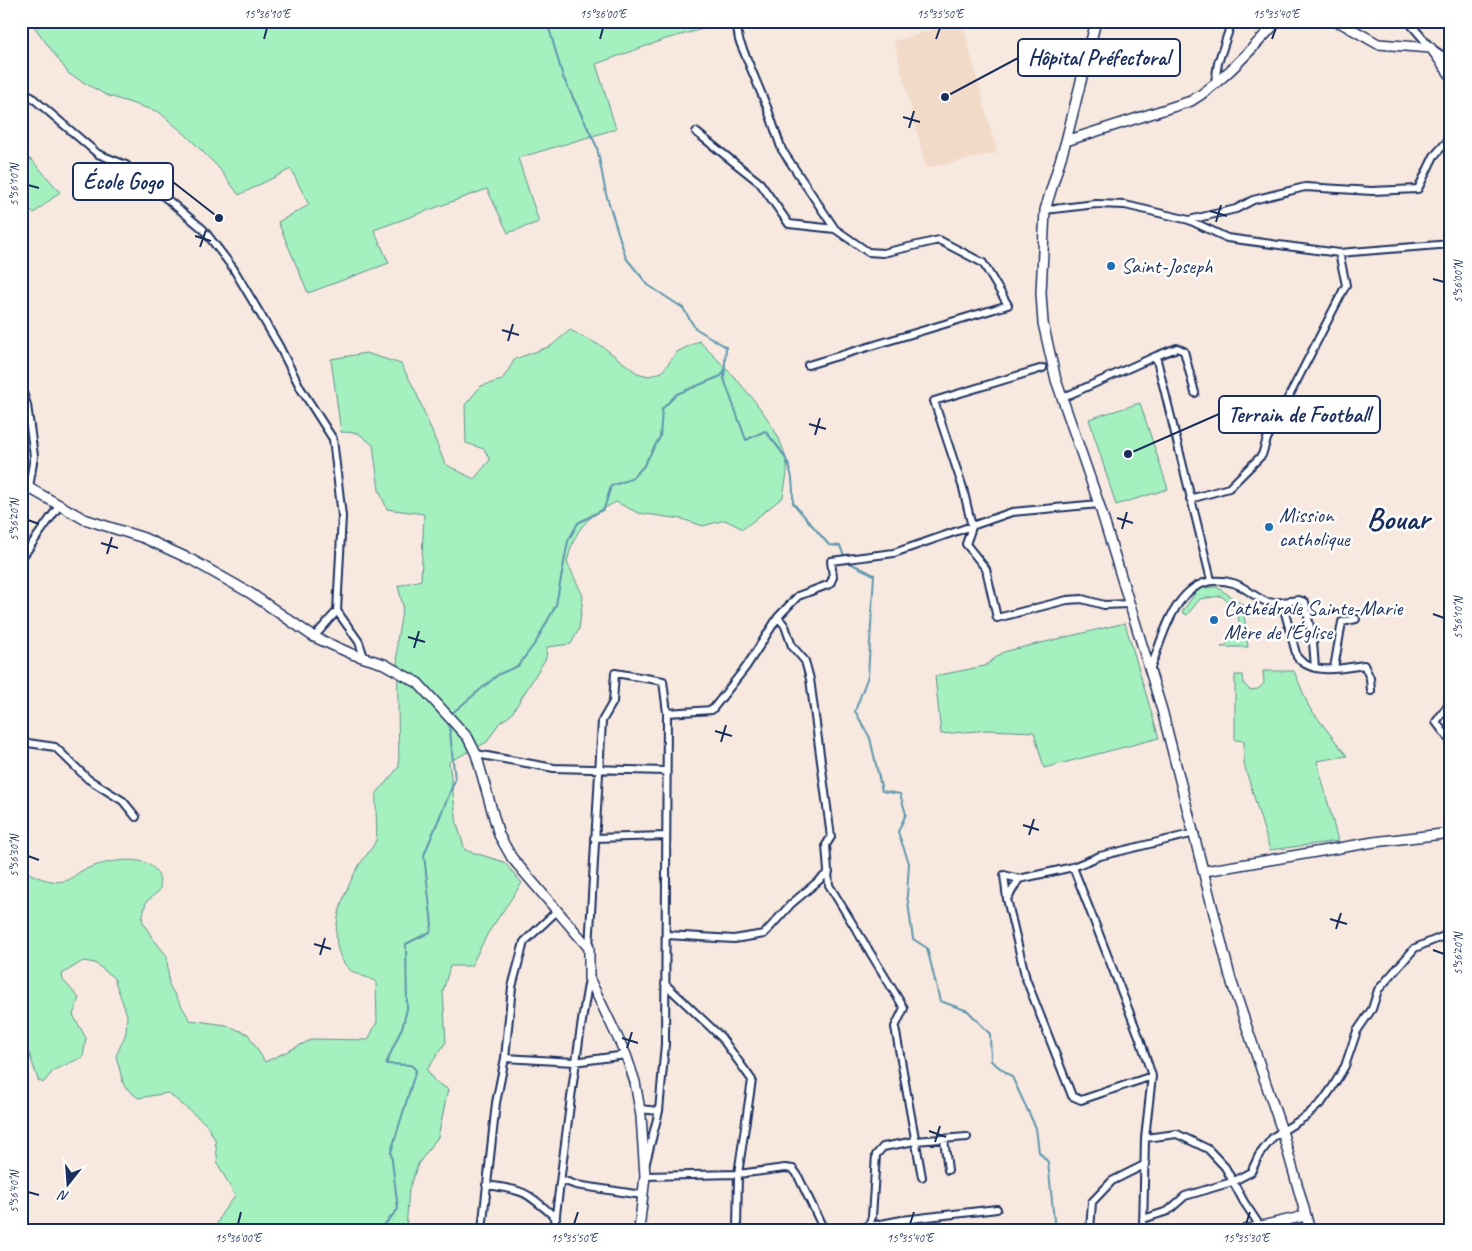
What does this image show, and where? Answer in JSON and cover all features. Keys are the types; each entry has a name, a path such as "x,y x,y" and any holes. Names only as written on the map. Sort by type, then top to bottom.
{"street":[{"path":"736,21 739,40 767,106 782,150 834,229 868,252 883,253 939,240 983,263 1008,305 808,365"},
{"path":"1096,21 1066,141 1045,210 1041,293 1043,323 1048,349 1062,398 1098,504 1150,672 1205,871 1231,980 1282,1131 1310,1230"},
{"path":"1215,82 1218,63 1232,21"},
{"path":"1066,141 1191,101 1204,94 1246,55 1278,21"},
{"path":"1332,21 1341,23 1378,44 1431,48 1451,61"},
{"path":"1408,21 1451,76"},
{"path":"21,88 98,154 126,165 202,229 233,268 278,344 301,389 333,439 342,516 337,610 314,637"},
{"path":"696,132 760,183 789,224 834,229"},
{"path":"1189,220 1236,209 1253,200 1305,187 1372,191 1418,189 1434,156 1451,138"},
{"path":"1045,210 1096,204 1125,205 1189,220 1227,238 1339,253 1451,244"},
{"path":"1190,499 1230,488 1262,455 1267,439 1346,285 1339,253"},
{"path":"1062,398 1177,348 1184,351 1195,393"},
{"path":"1156,356 1211,580"},
{"path":"1043,368 934,401 963,488 972,527 966,544 986,569 997,618 1067,600 1082,599 1104,605 1130,604"},
{"path":"21,386 27,405 34,456 25,487 84,519 144,538 192,560 250,593 314,637 334,647 403,673 418,683 468,738 476,754 498,835 512,858 589,948"},
{"path":"666,713 712,710 746,667 778,617 798,596 830,584 833,577 831,561 894,553 1012,512 1098,504"},
{"path":"21,558 59,506"},
{"path":"1150,672 1168,621 1182,597 1194,586 1211,580 1234,583 1267,602 1299,600 1305,602 1313,642 1315,668"},
{"path":"1282,602 1297,657 1301,663 1315,668 1364,665 1370,678 1371,692"},
{"path":"337,610 359,642 364,657"},
{"path":"778,617 785,626 792,646 805,661 810,679 831,838 826,845 829,885 904,1008 895,1027 922,1177"},
{"path":"1334,668 1342,622 1356,619"},
{"path":"554,1230 562,1180 574,1062 589,978 594,838 602,721 613,702 615,673 663,681 666,713 667,935 665,1044 658,1111 645,1166"},
{"path":"1451,701 1436,722 1451,742"},
{"path":"21,742 55,747 88,779 122,801 136,817"},
{"path":"476,754 554,768 599,771 665,771"},
{"path":"1152,1076 1081,1100 1072,1096 1026,979 1007,899 1004,875 1019,879 1073,866 1100,856 1195,833"},
{"path":"1205,871 1374,842 1451,833"},
{"path":"594,838 666,836"},
{"path":"1073,866 1152,1076 1145,1138 1146,1164 1143,1230"},
{"path":"667,935 734,939 764,934 791,904 829,872"},
{"path":"1007,899 1019,879"},
{"path":"482,1230 496,1103 505,1058 512,987 524,942 557,910"},
{"path":"1143,1219 1168,1211 1185,1196 1232,1182 1251,1172 1259,1156 1274,1137 1305,1117 1322,1102 1332,1088 1345,1066 1357,1032 1372,1009 1378,990 1414,948 1451,934"},
{"path":"589,978 626,1055 635,1082 640,1110 645,1166 638,1230"},
{"path":"665,984 721,1037 752,1080 738,1174 736,1230"},
{"path":"505,1058 574,1062 626,1055"},
{"path":"640,1110 658,1111"},
{"path":"1145,1138 1177,1134 1208,1149 1225,1167 1232,1182 1260,1226"},
{"path":"867,1228 872,1217 876,1155 883,1147 915,1141 967,1137"},
{"path":"944,1139 948,1170"},
{"path":"1090,1230 1092,1202 1112,1181 1146,1164"},
{"path":"645,1176 738,1174 785,1168 793,1169 798,1174 824,1230"},
{"path":"562,1180 576,1185 642,1195"},
{"path":"486,1185 515,1188 527,1193 556,1218"},
{"path":"849,1230 997,1209"},
{"path":"1244,1230 1305,1216"}],"shaded area":[{"path":"962,22 997,153 926,168 894,41"}],"green space":[{"path":"26,21 733,21 666,39 596,64 616,129 518,158 539,222 508,233 487,189 374,230 389,263 308,293 278,222 309,205 291,169 239,195 218,167 186,135 159,112 106,95 69,74 33,25"},
{"path":"21,155 32,160 60,192 34,213 21,207"},
{"path":"570,330 603,347 637,373 649,376 662,372 677,352 699,341 739,382 776,432 787,466 783,497 743,529 725,520 703,526 682,519 638,513 616,502 596,513 578,533 567,562 583,596 579,629 571,644 547,647 546,658 511,715 499,723 487,742 449,762 457,824 465,850 504,862 522,883 488,933 471,966 450,966 443,991 446,1042 427,1070 435,1082 448,1089 438,1137 418,1164 409,1189 406,1230 214,1230 222,1213 235,1196 218,1164 215,1139 205,1123 168,1093 138,1098 124,1086 116,1056 126,1033 127,1015 114,978 95,963 83,961 62,974 63,980 79,998 73,1015 86,1038 83,1057 54,1070 43,1083 38,1080 29,1053 24,1051 27,1011 21,1003 21,869 42,879 59,882 71,878 81,871 104,863 131,860 143,862 153,867 159,876 160,890 146,902 142,920 151,936 167,956 169,985 190,1020 226,1025 248,1034 265,1062 313,1039 368,1040 377,1022 376,982 349,969 341,958 337,946 336,933 341,906 351,880 376,840 376,794 399,767 397,641 403,606 398,586 421,580 424,514 387,509 379,490 373,445 358,433 341,432 331,359 366,353 401,364 416,392 445,464 474,479 490,460 484,449 466,443 465,405 481,386 502,380 515,359 551,346"},
{"path":"1140,403 1168,489 1116,505 1089,419"},
{"path":"1217,587 1243,605 1248,647 1221,647 1226,645 1240,629 1237,608 1221,596 1200,599 1187,615 1182,612 1199,588"},
{"path":"1125,623 1159,738 1044,768 1034,732 989,730 941,734 935,676 985,666 1003,652"},
{"path":"1263,671 1294,671 1309,707 1347,756 1317,761 1338,841 1270,850 1244,764 1244,741 1235,740 1235,675 1243,675 1244,684 1250,690 1258,689 1264,683"}],"waterway":[{"path":"547,21 563,77 597,147 606,194 626,258 648,285 683,308 695,328 726,347 724,379 746,440 765,431 773,440 791,471 793,503 829,545 840,546 845,558"},
{"path":"451,714 499,674 518,666 536,642 556,605 568,541 578,523 604,509 611,486 631,479 643,467 660,437 662,409 677,394 721,376 725,370"},
{"path":"848,562 874,575 868,676 855,711 870,738 882,791 900,794 906,814 898,832 909,863 907,895 913,939 927,948 940,1001 968,1011 990,1034 991,1061 1012,1077 1036,1128 1039,1152 1048,1162 1055,1230"},
{"path":"380,1230 398,1209 391,1152 416,1070 411,1065 386,1064 403,1025 407,1009 406,944 430,932 432,925 424,855 455,780 449,722"}],"place":[{"name":"Hôpital Préfectoral","path":"945,97"},
{"name":"École Gogo","path":"219,218"},
{"name":"Saint-Joseph","path":"1111,266"},
{"name":"Terrain de Football","path":"1128,454"},
{"name":"Mission catholique","path":"1269,527"},
{"name":"Cathédrale Sainte-Marie Mère de l'Église","path":"1214,620"}],"district":[{"name":"Bouar","path":"1398,518"}]}
